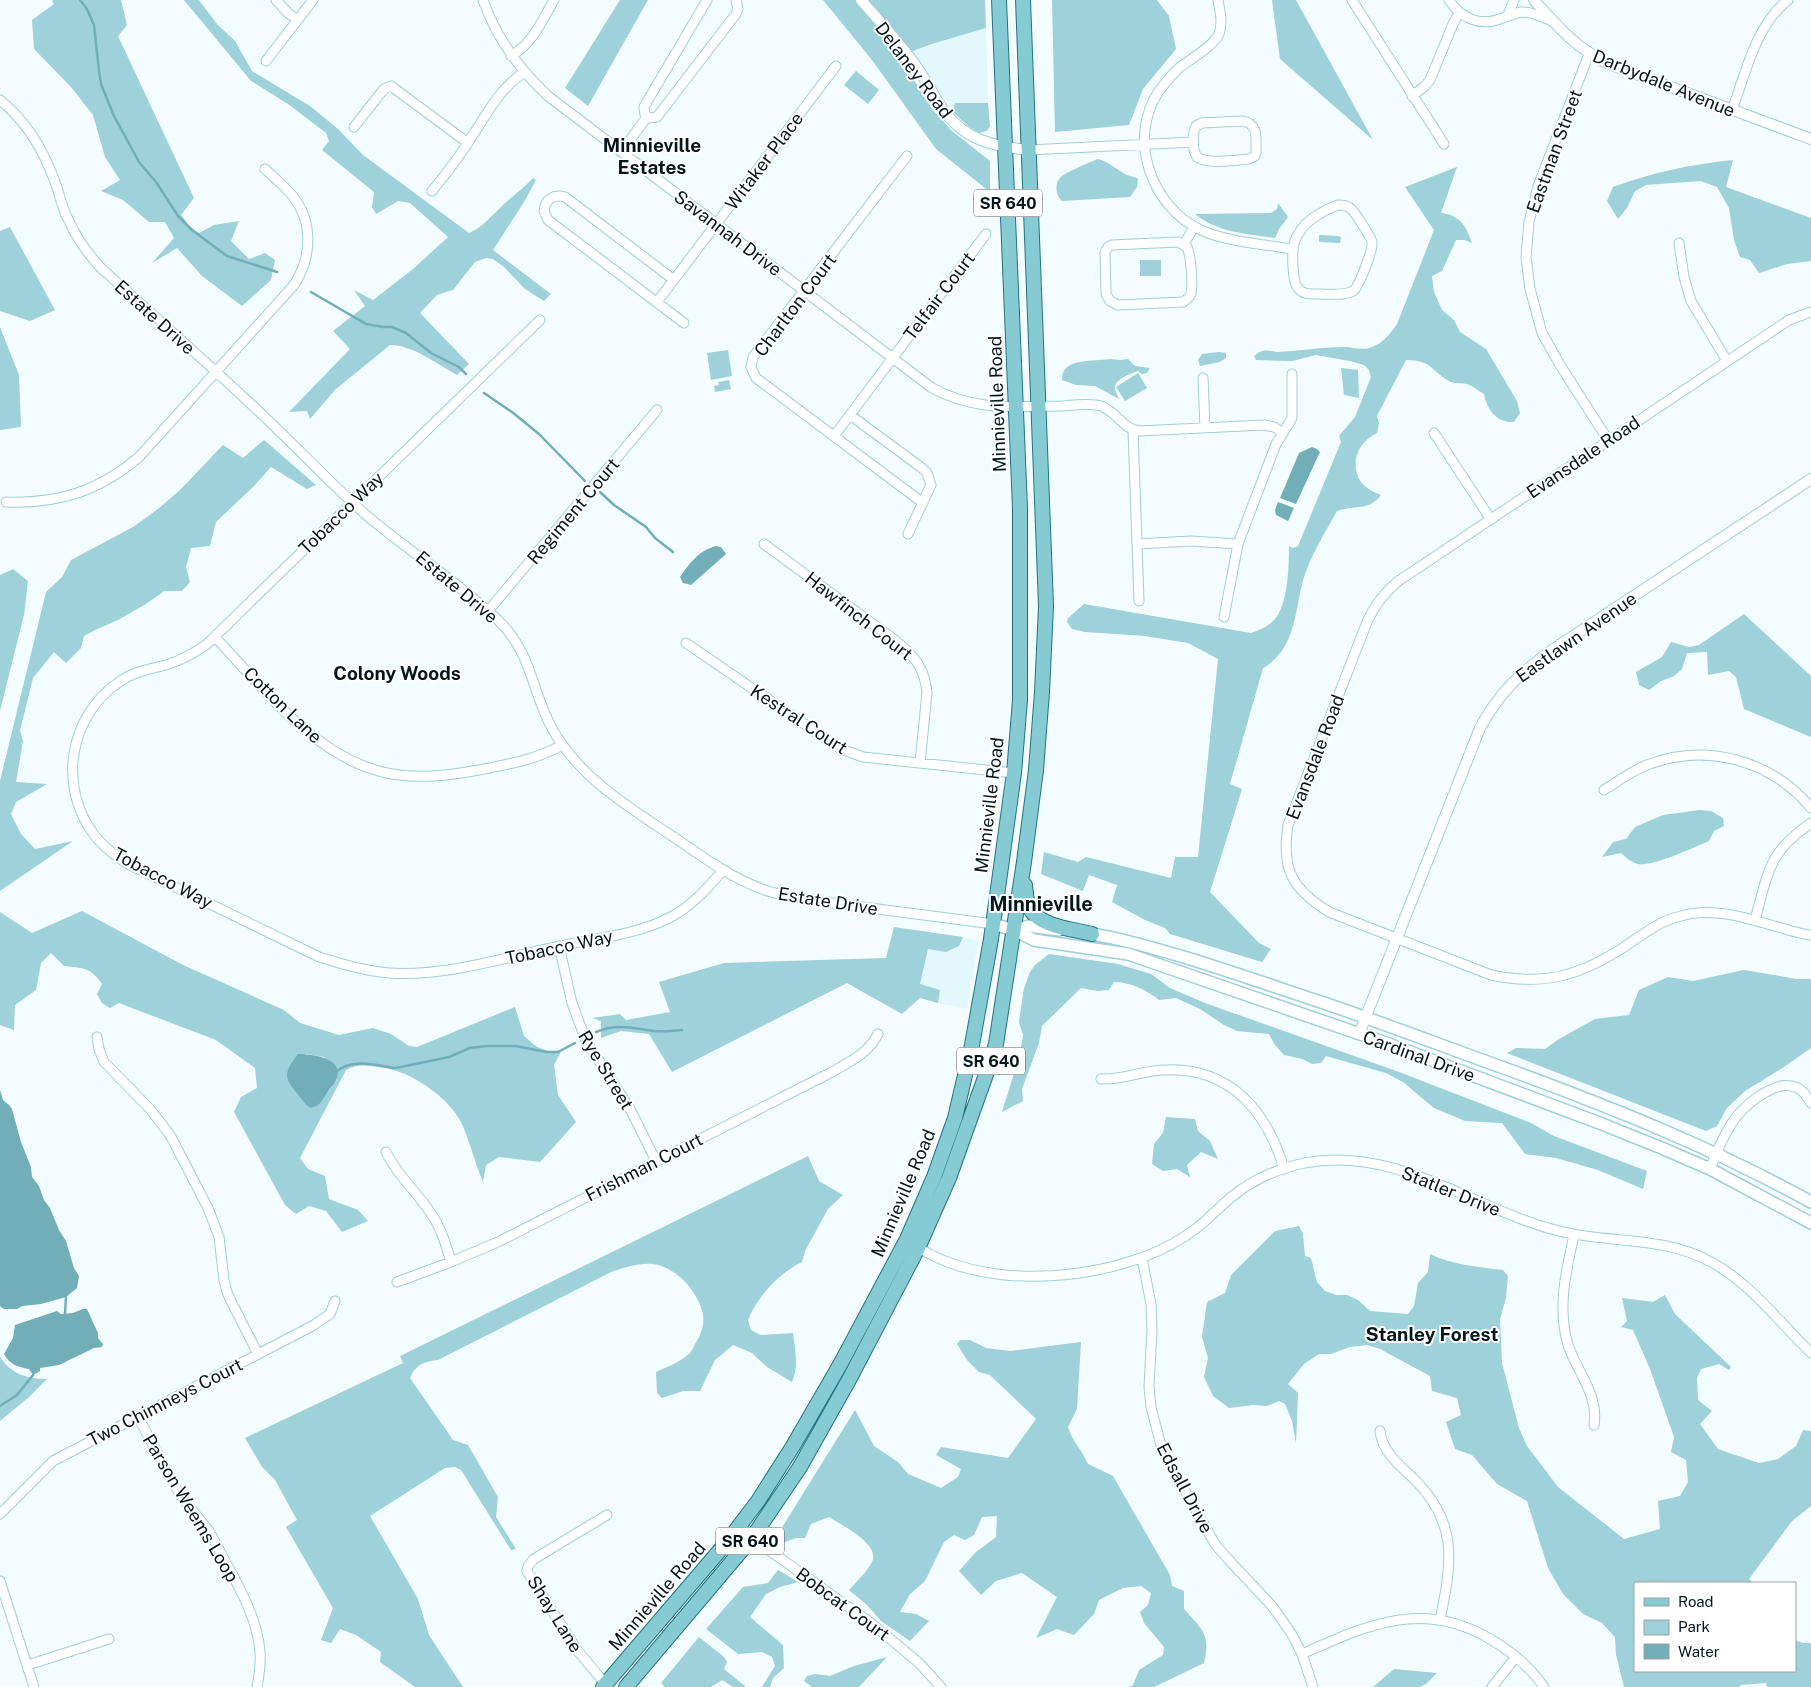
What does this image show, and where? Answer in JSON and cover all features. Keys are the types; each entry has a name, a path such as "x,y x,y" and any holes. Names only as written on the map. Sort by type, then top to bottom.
{"main road":[{"name":"Minnieville Road","path":"605,1686 715,1557 770,1482 807,1422 907,1239 934,1177 956,1118 972,1044 992,924 1014,773 1020,700 1020,508 999,0"},
{"name":"Minnieville Road","path":"626,1687 752,1538 800,1467 822,1430 918,1248 949,1178 996,1044 1036,770 1046,606 1023,0"},
{"path":"1024,862 1027,900 1033,912 1049,923 1092,934"},
{"name":"Cardinal Drive","path":"992,924 1014,930 1034,940 1128,954 1359,1034 1602,1124 1710,1169 1811,1223"},
{"name":"Cardinal Drive","path":"1014,930 1029,926 1092,934 1155,948 1365,1018 1602,1105 1717,1153 1811,1202"}],"street":[{"path":"276,0 288,13 298,20"},
{"path":"266,61 313,0"},
{"name":"Savannah Drive","path":"483,0 512,56 524,72 548,96 932,388 953,399 972,404 1102,406 1132,430"},
{"path":"512,56 532,38 554,0"},
{"path":"647,117 644,107 708,0"},
{"path":"647,117 656,117 736,14 738,9 736,0"},
{"name":"Delaney Road","path":"861,0 906,52 941,107 956,125 968,135 979,140 1006,148 1028,150"},
{"path":"1218,0 1221,16 1219,34 1212,43 1174,73 1158,93 1148,117 1145,145 1147,162 1157,189 1171,208 1194,227 1215,235 1293,249"},
{"path":"1352,0 1444,144"},
{"path":"1449,0 1459,13 1470,19 1486,22 1524,12 1552,21"},
{"path":"1508,15 1514,0"},
{"name":"Darbydale Avenue","path":"1534,0 1566,36 1589,54 1609,64 1811,139"},
{"path":"1732,110 1762,32 1776,12 1788,0"},
{"path":"1412,96 1430,80 1452,24 1459,13"},
{"name":"Eastman Street","path":"1589,54 1538,186 1529,222 1526,257 1530,289 1542,333 1608,440"},
{"name":"Witaker Place","path":"657,302 836,66"},
{"path":"432,191 468,143 503,89 524,72"},
{"path":"354,127 384,89 390,86 468,143"},
{"name":"Estate Drive","path":"0,100 14,113 38,144 50,168 68,221 88,254 353,502 488,611 511,634 528,663 545,713 562,745 580,766 609,794 723,870 762,889 782,896 992,924"},
{"path":"621,152 647,117"},
{"path":"1247,122 1255,129 1256,153 1255,156 1249,159 1204,161 1198,159 1194,142 1194,128 1199,124 1247,122"},
{"path":"1028,150 1194,142"},
{"name":"Charlton Court","path":"907,156 754,357 751,367 756,378 923,503"},
{"path":"6,502 26,503 68,497 83,492 117,474 139,457 294,286 306,263 308,240 304,215 290,193 265,169"},
{"path":"674,280 565,197 554,196 547,202 544,211 548,220 684,323"},
{"path":"1338,204 1352,209 1372,244 1358,285 1352,292 1345,294 1309,294 1299,290 1294,281 1293,249 1296,237 1304,226 1338,204"},
{"path":"1184,244 1194,227"},
{"name":"Telfair Court","path":"892,358 986,234"},
{"path":"1178,242 1184,244 1190,255 1191,292 1185,301 1118,305 1108,299 1106,294 1105,255 1106,250 1110,246 1178,242"},
{"path":"1679,243 1690,301 1727,361"},
{"name":"Evansdale Road","path":"1811,312 1789,320 1490,518 1397,582 1379,600 1367,622 1288,826 1286,841 1288,872 1306,895 1317,905 1334,915 1397,940 1491,975 1510,979 1530,980 1558,977 1578,972 1604,960 1654,926 1681,916 1709,912 1725,913 1811,935"},
{"name":"Tobacco Way","path":"540,320 215,637 196,652 182,659 138,672 122,680 100,697 83,721 74,749 73,779 78,800 85,820 94,834 102,844 126,863 307,951 341,964 367,970 407,973 444,970 636,931 668,919 696,899 723,870"},
{"path":"834,436 892,358"},
{"path":"1224,617 1238,544 1276,444 1292,418 1292,374"},
{"path":"1203,378 1205,428"},
{"name":"Regiment Court","path":"488,611 657,410"},
{"path":"850,415 927,472 931,484 908,534"},
{"path":"1139,601 1132,430 1144,432 1264,425 1274,427 1283,433"},
{"path":"1434,433 1490,518"},
{"name":"Eastlawn Avenue","path":"1359,1034 1480,728 1491,708 1506,689 1519,675 1552,650 1811,479"},
{"path":"1137,544 1191,541 1238,544"},
{"name":"Hawfinch Court","path":"764,544 913,655 919,664 926,682 927,693 920,763"},
{"name":"Cotton Lane","path":"215,637 301,726 336,754 374,770 392,775 410,776 457,774 551,752 562,745"},
{"name":"Kestral Court","path":"686,643 841,749 862,757 1014,773"},
{"path":"1604,790 1630,773 1661,760 1678,756 1708,754 1743,761 1760,768 1793,789 1811,808"},
{"path":"1755,920 1768,872 1777,854 1795,834 1811,823"},
{"name":"Rye Street","path":"559,946 572,1003 586,1042 628,1107 656,1161"},
{"name":"Frishman Court","path":"397,1282 500,1241 830,1073 861,1055 869,1048 878,1034"},
{"path":"97,1037 104,1062 150,1109 170,1135 208,1208 219,1237 227,1292 258,1354"},
{"path":"1101,1079 1122,1078 1149,1071 1181,1070 1210,1077 1226,1085 1253,1105 1262,1117 1278,1148 1284,1169"},
{"path":"1710,1169 1736,1117 1750,1104 1773,1088 1781,1086 1795,1087 1811,1103"},
{"path":"386,1152 397,1172 431,1213 445,1243 451,1262"},
{"name":"Statler Drive","path":"907,1239 918,1248 949,1262 976,1271 1024,1276 1078,1272 1113,1266 1142,1258 1186,1236 1245,1187 1258,1180 1284,1169 1309,1162 1353,1162 1405,1171 1438,1183 1513,1217 1539,1226 1574,1235 1655,1243 1675,1247 1711,1262 1745,1287 1811,1353"},
{"path":"1574,1235 1563,1289 1562,1312 1568,1346 1593,1401 1594,1425"},
{"name":"Edsall Drive","path":"1142,1258 1151,1304 1152,1330 1149,1387 1151,1407 1160,1442 1168,1461 1216,1544 1228,1560 1272,1606 1291,1633 1302,1654 1313,1687"},
{"name":"Two Chimneys Court","path":"0,1514 54,1461 326,1318 333,1309 335,1301"},
{"name":"Parson Weems Loop","path":"138,1417 180,1495 206,1527 215,1542 251,1614 261,1654 257,1687"},
{"path":"1380,1431 1384,1446 1389,1454 1418,1483 1435,1505 1447,1534 1450,1564 1440,1620"},
{"name":"Shay Lane","path":"605,1686 577,1650 527,1571 528,1566 534,1559 607,1516"},
{"name":"Bobcat Court","path":"738,1528 871,1623 918,1662 941,1687"},
{"path":"0,1581 34,1687"},
{"path":"1302,1654 1370,1625 1405,1619 1440,1620 1466,1627 1500,1645 1516,1657 1544,1687"},
{"path":"28,1665 109,1639"},
{"path":"1492,1687 1516,1657"}],"shaded area":[{"path":"986,28 988,103 955,103 953,112 912,51"},
{"path":"963,937 978,941 967,1009 938,1003 940,990 919,984 928,949 946,952 959,946"}],"green space":[{"path":"52,0 121,0 127,25 118,36 194,198 181,215 190,227 199,233 214,225 239,221 231,241 249,259 265,253 275,260 271,280 242,306 202,276 177,248 152,263 174,238 165,222 149,222 123,200 101,191 120,180 105,157 93,115 71,87 34,49 32,20 54,4"},
{"path":"184,0 199,0 217,24 235,41 252,71 310,106 338,129 363,155 469,233 482,225 533,178 536,180 493,250 551,294 544,301 525,289 504,267 493,259 486,258 475,262 453,290 437,295 420,313 469,364 457,375 416,352 407,348 390,345 336,389 310,419 307,411 289,412 350,349 333,331 365,306 354,290 373,300 413,269 448,237 410,203 398,201 376,214 372,207 374,192 322,150 329,141 326,133 288,104 251,81"},
{"path":"620,0 648,0 588,106 565,88"},
{"path":"823,0 985,0 986,28 899,56 932,109 952,131 990,161 990,192 936,149 872,60"},
{"path":"1052,0 1157,0 1169,16 1176,49 1143,89 1129,125 1055,132"},
{"path":"1272,0 1296,0 1373,140 1280,59"},
{"path":"856,71 879,90 868,104 844,85"},
{"path":"955,103 988,103 990,126 987,131 979,133 968,126 953,112"},
{"path":"1098,159 1138,179 1137,187 1130,197 1062,201 1056,188 1059,179 1068,172"},
{"path":"1733,160 1726,187 1811,218 1811,261 1787,264 1759,273 1750,260 1740,257 1734,240 1729,208 1717,187 1701,181 1646,185 1635,191 1627,208 1618,219 1607,201 1613,187 1642,177 1702,164"},
{"path":"1457,167 1441,213 1458,219 1467,231 1472,243 1465,240 1456,240 1442,271 1432,276 1434,292 1442,310 1454,320 1460,332 1486,349 1517,401 1520,413 1514,422 1498,418 1490,410 1484,394 1474,387 1451,382 1422,362 1406,360 1377,416 1379,423 1377,433 1365,441 1358,452 1355,465 1359,479 1366,487 1381,495 1377,500 1366,506 1337,511 1308,566 1294,622 1284,648 1275,659 1263,668 1230,784 1242,789 1210,892 1259,943 1271,949 1262,962 1170,934 1165,928 1145,920 1112,902 1117,885 1089,875 1083,891 1041,874 1044,852 1078,862 1086,857 1171,878 1175,857 1198,857 1218,659 1188,643 1145,636 1085,632 1072,629 1067,622 1068,618 1084,604 1251,633 1267,626 1275,619 1283,604 1285,595 1289,546 1293,548 1298,546 1341,442 1339,436 1355,417 1371,377 1369,370 1364,365 1350,361 1316,355 1292,361 1256,360 1254,356 1259,352 1265,351 1277,352 1344,347 1365,349 1380,343 1386,338 1397,324 1434,230 1405,187"},
{"path":"1278,203 1288,217 1275,238 1223,229 1195,214 1271,213 1277,209"},
{"path":"10,227 55,310 30,321 0,311 0,231"},
{"path":"1319,235 1341,237 1340,243 1319,242"},
{"path":"1140,260 1161,260 1161,276 1140,276"},
{"path":"0,327 19,375 21,427 0,430"},
{"path":"728,350 732,376 711,380 707,353"},
{"path":"1226,353 1226,358 1220,362 1200,366 1198,360 1202,354"},
{"path":"1110,359 1128,359 1135,366 1150,368 1147,373 1142,374 1138,371 1118,381 1115,387 1119,399 1095,386 1076,385 1062,380 1063,373 1067,367 1073,364"},
{"path":"1341,368 1358,370 1359,398 1344,395"},
{"path":"1138,373 1147,388 1125,401 1116,387"},
{"path":"729,380 731,389 715,392 714,386 719,385 718,382"},
{"path":"264,440 316,485 307,489 271,467 216,522 210,546 191,548 186,567 190,582 182,591 164,591 118,620 84,636 81,648 66,663 54,652 33,678 20,731 23,741 16,782 47,784 16,802 11,814 21,834 35,849 73,841 0,891 0,781 46,592 62,577 71,560 133,527 158,509 180,490 223,445 243,458"},
{"path":"13,569 28,581 24,615 0,711 0,575"},
{"path":"1744,614 1811,676 1811,737 1744,709 1736,677 1729,671 1708,675 1707,652 1687,653 1682,669 1674,676 1661,681 1649,690 1639,685 1636,672 1662,657 1671,642 1689,647 1699,645"},
{"path":"1700,810 1711,811 1723,818 1724,826 1714,831 1709,841 1653,863 1638,864 1629,860 1621,853 1602,857 1613,842 1626,839 1635,827 1663,815"},
{"path":"82,911 183,965 284,1010 300,1023 339,1035 373,1028 391,1034 409,1046 417,1047 515,1007 524,1036 537,1047 551,1052 562,1050 554,1065 558,1095 576,1122 540,1162 499,1157 486,1165 483,1182 462,1124 449,1105 428,1087 394,1070 373,1066 355,1066 346,1070 300,1158 308,1169 325,1176 329,1199 358,1210 368,1221 342,1232 326,1211 309,1206 296,1214 285,1205 234,1112 241,1097 257,1088 255,1068 216,1040 119,1003 110,1008 102,1003 97,994 102,984 94,974 86,969 64,966 51,953 41,963 36,990 15,1005 14,1030 0,1025 0,912 32,933","holes":["306,1054 324,1057 337,1080 317,1106 299,1094 289,1083"]},
{"path":"894,927 963,937 959,946 946,952 928,949 920,984 940,990 938,1003 920,998 902,1014 847,983 672,1072 649,1034 621,1031 601,1038 601,1021 592,1018 620,1014 626,1020 670,1012 659,982 724,963 886,958"},
{"path":"1049,954 1118,964 1151,974 1170,988 1205,1003 1399,1072 1531,1123 1554,1136 1647,1171 1643,1189 1598,1170 1556,1158 1525,1154 1502,1123 1465,1121 1434,1108 1403,1082 1386,1073 1326,1056 1321,1063 1312,1064 1302,1059 1284,1055 1275,1045 1269,1034 1237,1031 1200,1009 1176,998 1159,1000 1138,987 1120,982 1114,982 1109,990 1098,991 1081,988 1042,1026 1039,1043 1022,1089 1023,1101 1002,1112 1020,1054 1023,1035 1019,1022 1024,988 1035,965"},
{"path":"1744,970 1797,979 1811,979 1811,1048 1745,1091 1727,1108 1717,1126 1706,1131 1507,1053 1516,1048 1545,1049 1595,1019 1629,1015 1639,990 1668,977 1693,981"},
{"path":"1166,1117 1195,1119 1198,1131 1210,1141 1218,1159 1201,1152 1187,1165 1190,1177 1177,1169 1163,1171 1152,1164 1154,1144 1163,1133"},
{"path":"808,1156 819,1181 843,1195 828,1209 805,1251 802,1262 785,1272 770,1286 757,1303 748,1320 751,1330 761,1335 793,1333 796,1364 792,1382 767,1367 752,1353 733,1345 715,1360 700,1391 683,1391 662,1398 657,1393 656,1372 678,1362 690,1353 700,1336 703,1313 698,1299 685,1281 667,1268 652,1264 636,1265 611,1272 438,1360 421,1364 410,1378 453,1440 468,1445 498,1497 496,1517 516,1549 511,1550 461,1470 455,1467 445,1468 370,1516 418,1599 429,1635 463,1687 415,1687 380,1662 381,1652 356,1635 340,1629 331,1643 321,1640 333,1608 286,1527 297,1520 275,1480 262,1467 245,1438 403,1363 400,1356"},
{"path":"1299,1226 1303,1234 1305,1256 1311,1258 1317,1282 1325,1291 1336,1295 1347,1295 1358,1300 1370,1311 1408,1314 1414,1306 1418,1283 1428,1272 1430,1254 1456,1263 1503,1270 1508,1276 1506,1298 1500,1319 1502,1363 1519,1428 1527,1446 1558,1487 1624,1539 1660,1529 1658,1501 1680,1496 1688,1482 1686,1460 1671,1452 1674,1437 1650,1369 1633,1330 1621,1327 1627,1321 1622,1298 1653,1302 1665,1295 1675,1314 1731,1367 1729,1370 1719,1364 1701,1369 1697,1378 1698,1400 1712,1411 1700,1424 1718,1449 1759,1463 1778,1459 1796,1446 1803,1430 1811,1431 1811,1506 1792,1521 1749,1579 1752,1582 1634,1582 1634,1672 1796,1672 1796,1640 1811,1643 1811,1687 1767,1687 1766,1683 1741,1685 1739,1687 1624,1687 1616,1655 1615,1637 1602,1623 1583,1614 1563,1594 1548,1568 1527,1501 1497,1484 1472,1455 1455,1449 1446,1422 1461,1415 1457,1398 1432,1391 1430,1376 1380,1349 1367,1345 1350,1347 1331,1354 1319,1354 1304,1364 1288,1384 1298,1393 1296,1443 1292,1421 1285,1404 1279,1401 1267,1406 1253,1405 1229,1408 1213,1396 1204,1377 1208,1358 1202,1337 1207,1302 1225,1293 1231,1275 1275,1231"},
{"path":"960,1340 970,1340 986,1348 1010,1351 1081,1342 1077,1409 1068,1427 1070,1433 1088,1464 1113,1476 1170,1575 1172,1586 1184,1591 1184,1609 1200,1627 1205,1638 1206,1653 1204,1663 1154,1687 1129,1687 1133,1685 1139,1670 1163,1655 1164,1647 1144,1623 1140,1612 1148,1605 1151,1593 1141,1586 1123,1588 1099,1600 1094,1614 1074,1635 1057,1629 1036,1638 1057,1597 1022,1573 996,1581 981,1595 959,1571 976,1552 996,1537 997,1516 982,1517 974,1535 965,1540 954,1535 944,1542 925,1581 910,1594 900,1612 916,1614 929,1621 910,1641 881,1621 867,1605 849,1590 872,1562 873,1555 866,1542 850,1530 829,1517 811,1524 805,1538 796,1538 780,1544 778,1534 855,1410 874,1446 898,1462 908,1474 941,1488 958,1477 961,1469 936,1455 941,1447 1008,1458 1036,1419 990,1375 979,1372 967,1360 957,1344"},
{"path":"0,1357 9,1368 26,1377 47,1379 0,1421"},
{"path":"778,1570 798,1582 780,1587 766,1594 750,1617 783,1645 784,1668 773,1678 770,1687 762,1687 775,1666 772,1657 762,1652 738,1654 706,1629 743,1587 768,1583"},
{"path":"699,1637 724,1657 727,1662 724,1669 746,1687 733,1687 722,1680 711,1687 665,1687 661,1683"},
{"path":"887,1657 859,1687 812,1687 804,1681 807,1676 815,1674 830,1676 854,1666"},
{"path":"1394,1669 1437,1673 1420,1687 1373,1687"}],"water":[{"path":"1312,447 1320,452 1296,504 1280,498 1299,453"},
{"path":"1278,502 1294,508 1288,521 1276,515 1275,510"},
{"path":"716,546 721,547 726,554 691,585 683,583 680,577 691,562 699,554"},
{"path":"298,1054 319,1056 326,1059 332,1062 338,1073 335,1083 322,1101 317,1106 311,1108 306,1105 288,1081 288,1070"},
{"path":"0,1090 3,1100 12,1109 21,1142 31,1167 32,1177 39,1186 44,1200 50,1208 66,1241 74,1268 79,1276 77,1288 66,1297 41,1304 22,1306 17,1309 4,1309 0,1306"},
{"path":"87,1309 98,1333 98,1338 103,1344 102,1347 94,1348 59,1365 40,1368 40,1371 33,1375 29,1369 18,1366 6,1358 4,1354 13,1338 15,1325 57,1311 61,1314 73,1313"}],"waterway":[{"path":"80,0 87,9 94,25 101,84 114,116 139,162 156,182 178,216 192,230 227,256 277,272"},
{"path":"311,292 366,324 392,327 406,333 431,353 459,367 466,374"},
{"path":"484,393 512,412 539,434 585,481"},
{"path":"600,492 614,505 646,527 655,538 673,552"},
{"path":"596,1032 618,1027 657,1031 682,1030"},
{"path":"337,1071 344,1067 358,1064 401,1067 449,1057 470,1048 486,1046 516,1046 546,1052 558,1052 575,1043"},
{"path":"65,1314 66,1297"},
{"path":"0,1406 17,1395 33,1375"}],"district":[{"name":"Minnieville Estates","path":"652,156"},
{"name":"Colony Woods","path":"397,673"},
{"name":"Minnieville","path":"1041,904"},
{"name":"Stanley Forest","path":"1432,1334"}]}
